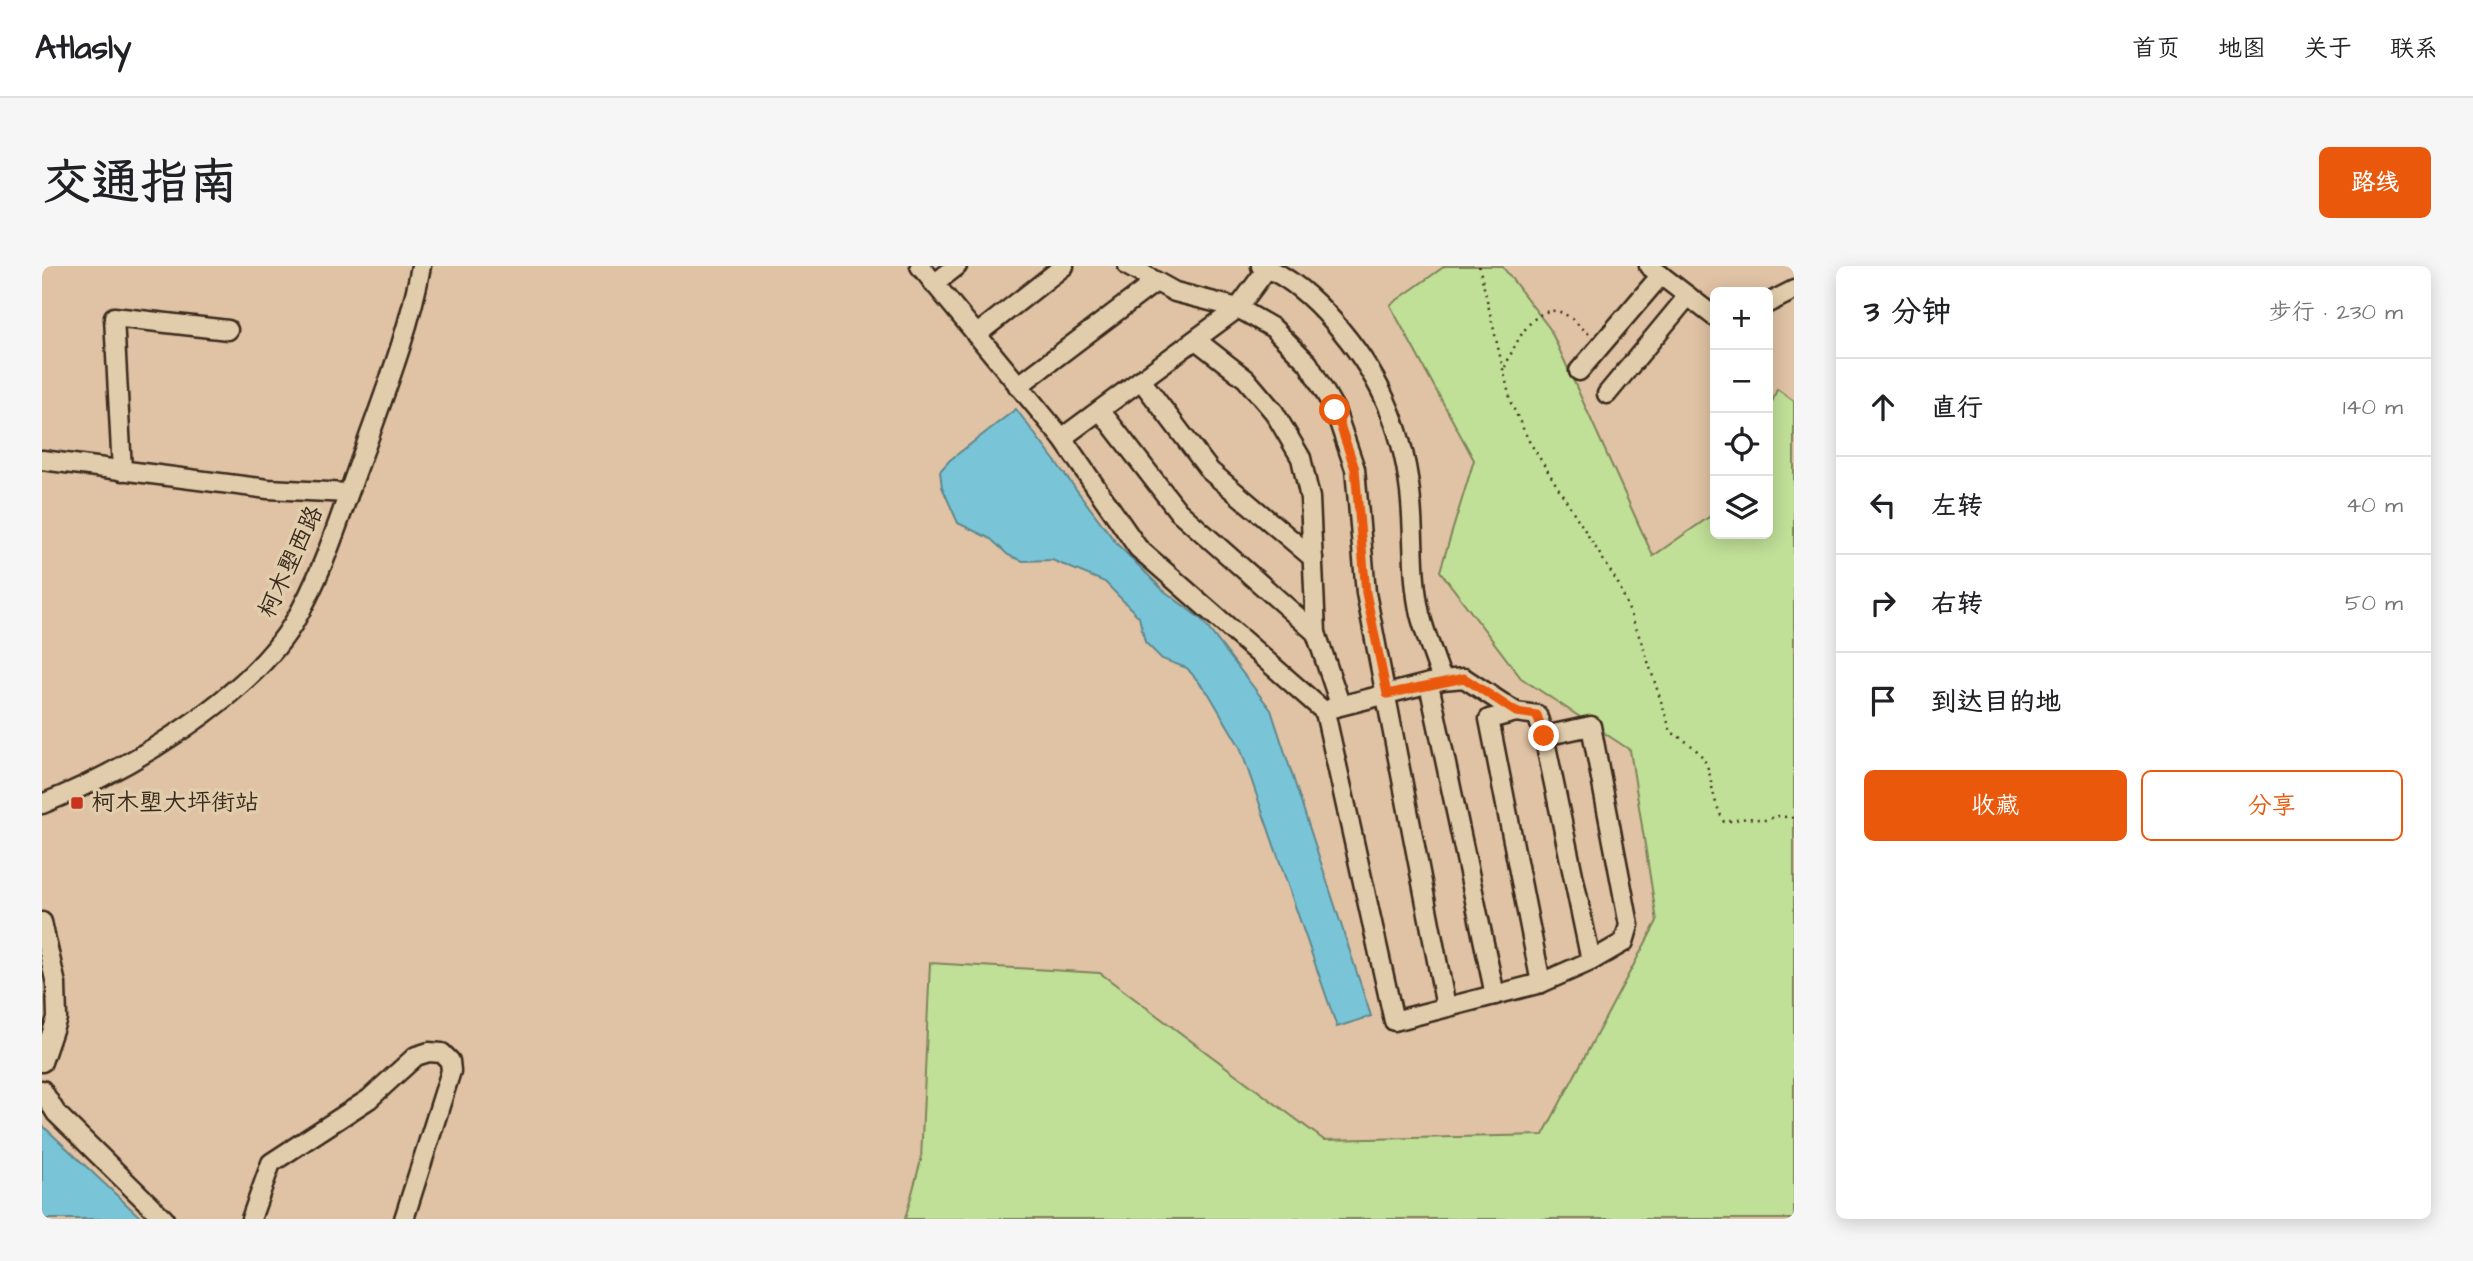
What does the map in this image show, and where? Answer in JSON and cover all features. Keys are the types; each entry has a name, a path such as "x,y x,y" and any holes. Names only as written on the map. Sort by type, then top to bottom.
{"street":[{"name":"柯木塱西路","path":"42,804 72,792 208,711 261,664 301,609 348,493 401,342 421,266"},
{"path":"920,266 1062,438 1138,548 1332,708"},
{"path":"934,284 957,266"},
{"path":"976,335 1064,266"},
{"path":"1128,266 1154,283 1175,292 1238,308 1273,328 1308,362 1335,410 1355,469 1366,593 1446,1007"},
{"path":"1062,438 1238,308 1266,267 1317,302 1352,343 1386,395 1399,434 1410,492 1414,571 1420,614 1436,682 1494,995"},
{"path":"1579,372 1603,344 1655,271 1710,313"},
{"path":"1018,386 1154,283"},
{"path":"1773,300 1794,290"},
{"path":"1607,394 1688,296"},
{"path":"122,471 114,317 228,330"},
{"path":"1195,340 1246,379 1274,412 1301,458 1310,498 1316,633 1394,1021 1541,983 1591,961 1624,942 1629,925 1591,726 1544,736"},
{"path":"1141,380 1210,471 1313,558"},
{"path":"1100,410 1178,511 1316,633"},
{"path":"42,460 268,489 348,493"},
{"path":"1332,708 1436,682 1464,678 1516,712"},
{"path":"1541,983 1489,719 1516,712 1537,715 1544,736 1591,961"},
{"path":"42,922 56,984 57,1018 42,1062"},
{"path":"251,1219 271,1163 369,1099 416,1056 429,1052 442,1053 450,1061 451,1071 404,1219"},
{"path":"42,1090 56,1113 164,1219"}],"path":[{"path":"1479,266 1496,345 1505,368 1511,403 1529,441 1619,585 1643,646 1671,732 1694,746 1708,762 1712,799 1724,822 1748,818 1765,820 1778,816 1794,818"},
{"path":"1505,368 1518,340 1532,322 1546,313 1559,312 1603,344"}],"green space":[{"path":"1445,266 1502,266 1550,329 1653,556 1710,516 1710,539 1773,539 1773,400 1777,389 1794,401 1794,1219 905,1219 921,1160 930,963 1100,973 1324,1140 1543,1135 1657,921 1630,750 1521,678 1440,571 1474,460 1390,305"}],"water":[{"path":"1016,409 1117,544 1163,590 1201,619 1271,710 1371,1016 1337,1027 1240,747 1209,694 1187,668 1162,659 1145,642 1139,617 1105,582 1052,560 1023,561 1008,555 991,539 958,523 942,487 940,471 950,460"},
{"path":"42,1125 142,1219 42,1219"}],"place":[{"name":"柯木塱大坪街站","path":"77,803"}],"route":[{"path":"1335,410 1355,469 1366,593 1387,694 1442,680 1464,678 1516,712 1537,715 1544,736"}]}
